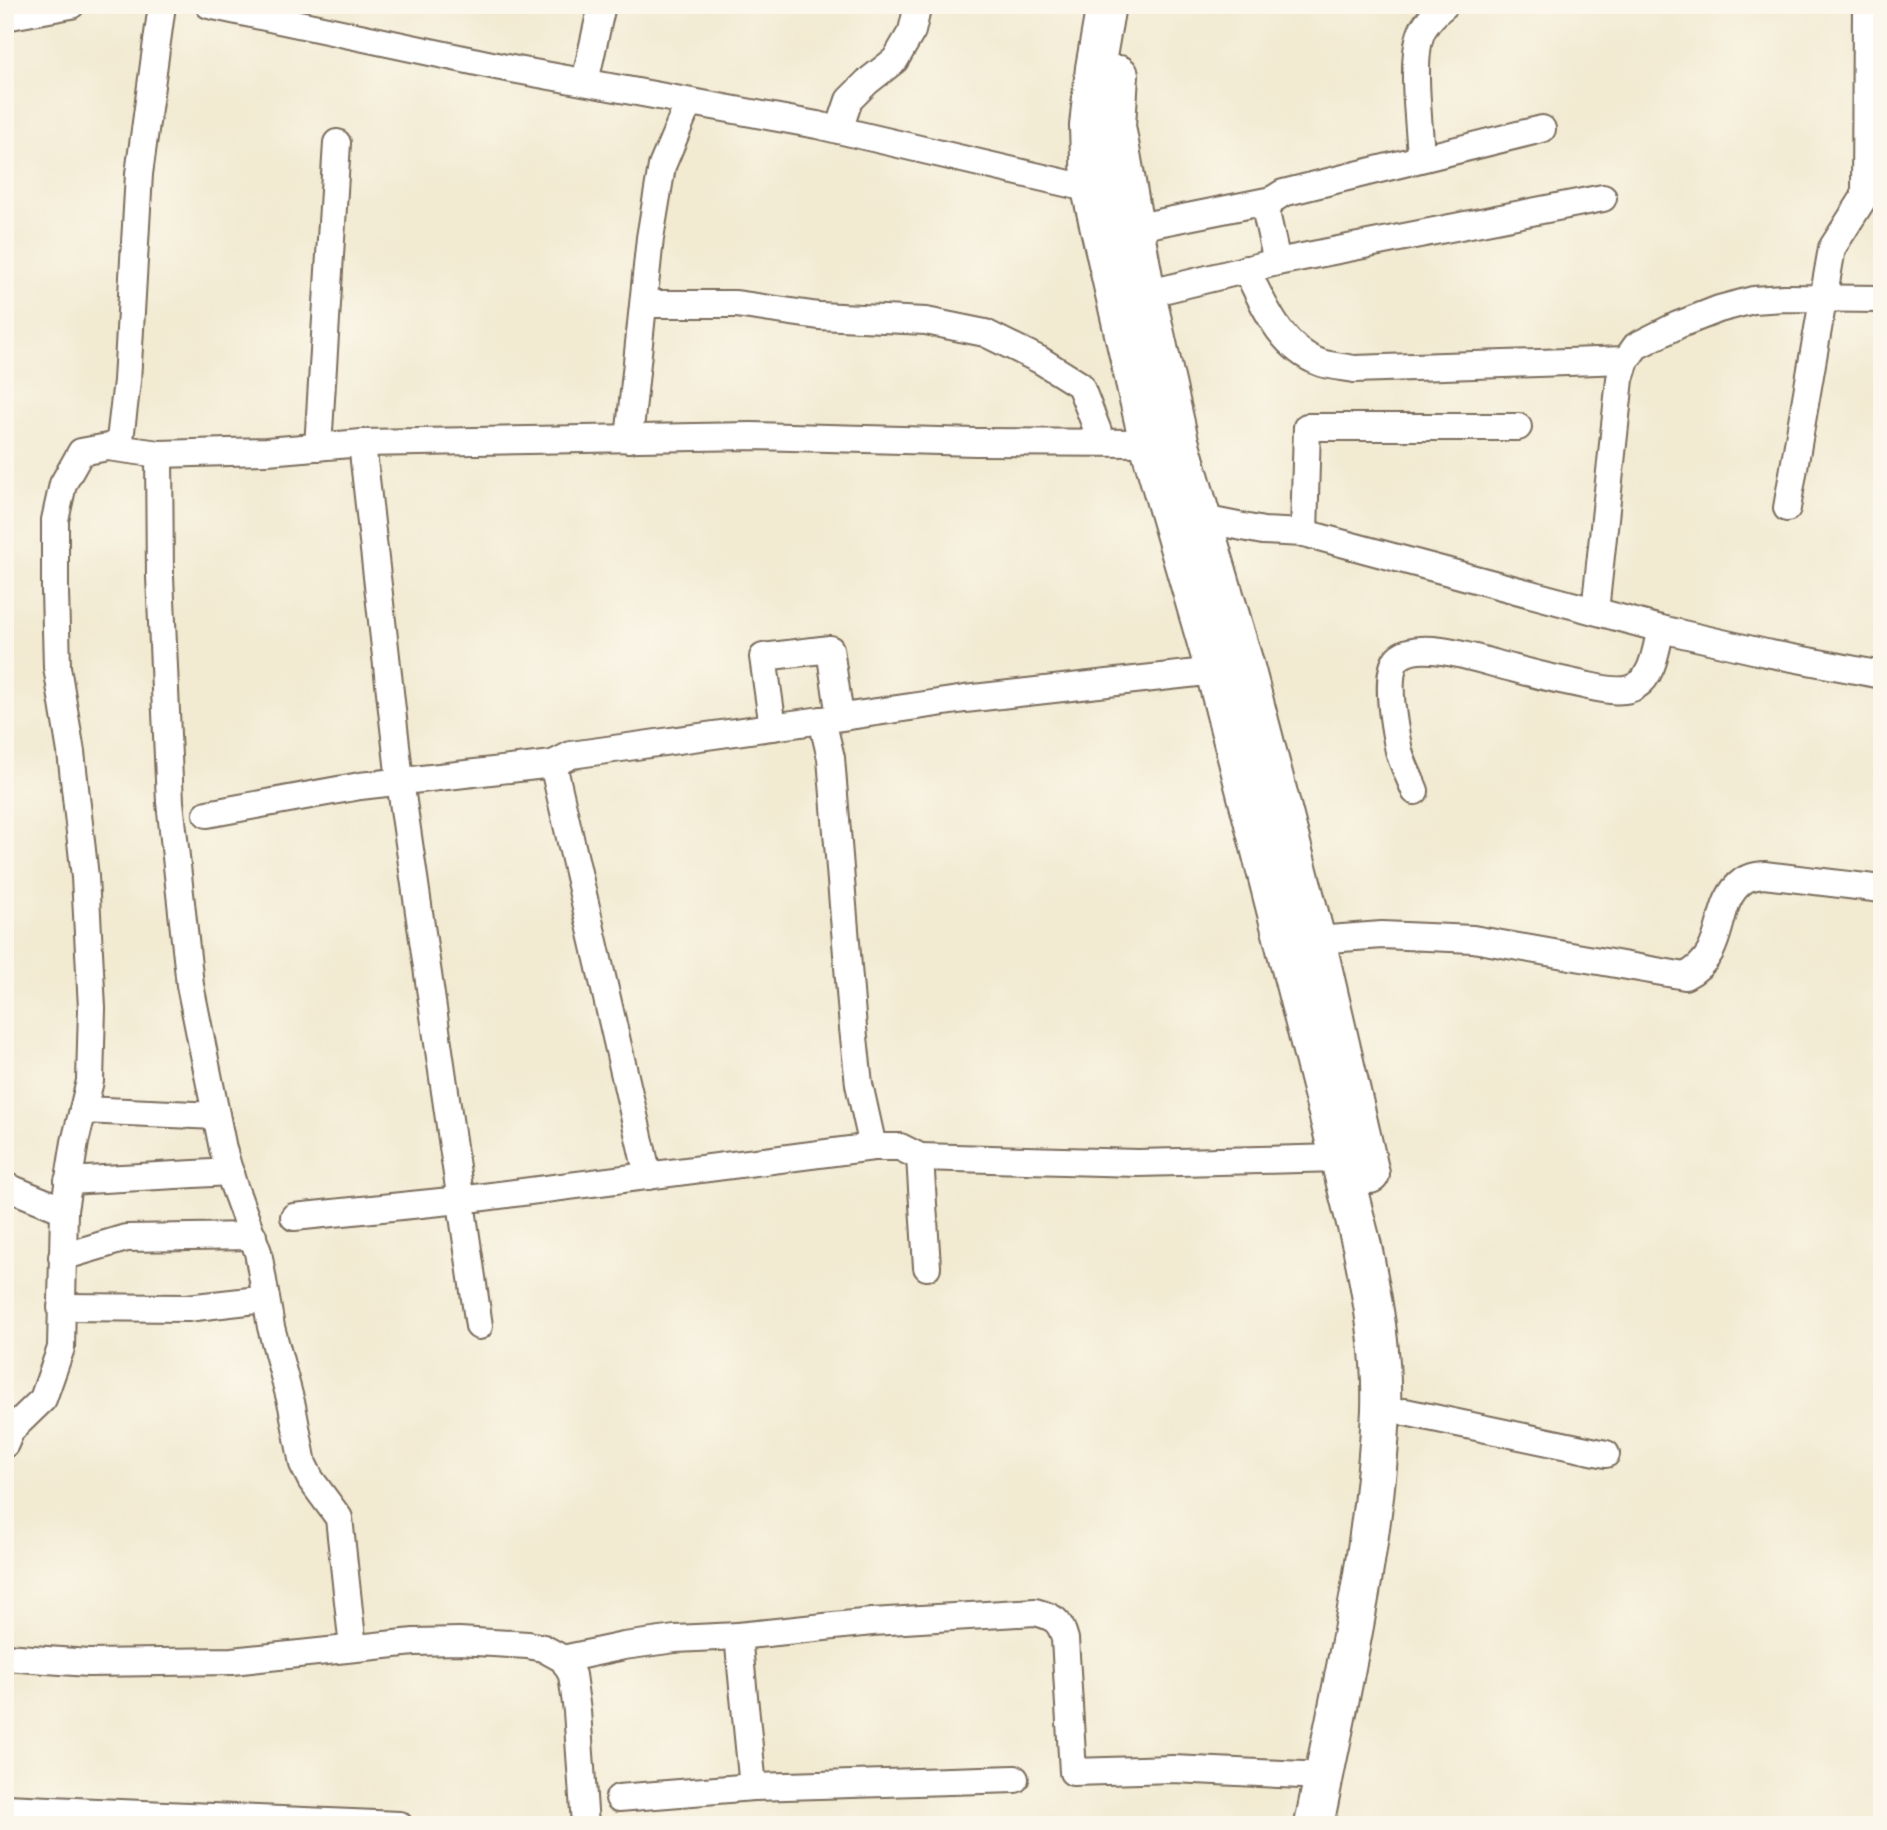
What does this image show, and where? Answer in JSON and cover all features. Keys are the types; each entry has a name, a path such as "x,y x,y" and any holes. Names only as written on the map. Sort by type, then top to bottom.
{"highway":[{"path":"1107,5 1095,68 1089,126 1091,189 1149,443 1215,671 1362,1246 1374,1306 1381,1408 1373,1517 1314,1825"},
{"path":"1130,5 1120,67 1116,126 1146,294 1179,441 1245,667 1316,940 1399,1307 1405,1412 1396,1520 1338,1825"}],"street":[{"path":"5,17 71,5"},
{"path":"119,448 127,381 139,174 162,5"},
{"path":"209,5 393,46 839,130 1091,189"},
{"path":"585,82 602,5"},
{"path":"839,130 849,100 895,60 912,30 918,5"},
{"path":"1421,158 1416,54 1422,30 1434,13 1445,5"},
{"path":"1787,508 1832,248 1874,190 1866,5"},
{"path":"629,439 650,239 662,166 690,102"},
{"path":"1133,228 1272,200 1283,193 1542,129"},
{"path":"318,447 337,143"},
{"path":"1146,294 1277,262 1603,198"},
{"path":"1272,200 1266,212 1277,262"},
{"path":"1246,270 1277,328 1297,350 1321,363 1354,369 1626,360"},
{"path":"1595,611 1620,379 1626,360 1636,346 1651,337 1719,309 1753,300 1882,299"},
{"path":"644,304 736,304 819,316 926,321 985,333 1040,360 1080,385 1102,442"},
{"path":"1304,533 1307,427 1518,427"},
{"path":"5,1444 11,1430 43,1399 61,1348 64,1210 90,1081 90,968 86,877 71,752 57,667 55,520 63,484 81,452 108,447 159,454 267,451 362,443 751,436 963,442 1149,443"},
{"path":"362,443 400,781 479,1326"},
{"path":"159,454 160,578 170,802 190,985 229,1172 258,1252 271,1327 292,1406 303,1464 311,1480 339,1518 354,1648"},
{"path":"1203,519 1263,531 1304,533 1661,629 1882,675"},
{"path":"1415,791 1400,752 1393,706 1391,676 1393,665 1399,656 1430,650 1460,653 1559,680 1616,690 1634,688 1646,678 1661,629"},
{"path":"773,727 764,657 830,649 831,758 859,1084 873,1147"},
{"path":"207,814 400,781 553,764 570,755 965,699 1215,671"},
{"path":"553,764 648,1176"},
{"path":"1316,940 1381,935 1473,939 1685,976 1698,970 1709,958 1734,890 1745,879 1764,875 1882,889"},
{"path":"83,1110 216,1116"},
{"path":"295,1217 460,1200 873,1147 900,1147 920,1157 1138,1163 1339,1158"},
{"path":"920,1157 927,1267"},
{"path":"68,1181 229,1172"},
{"path":"5,1186 64,1210"},
{"path":"62,1258 126,1238 253,1236"},
{"path":"61,1307 187,1308 266,1299"},
{"path":"1405,1412 1606,1454"},
{"path":"563,1659 675,1639 738,1636 872,1622 1035,1612 1053,1616 1061,1623 1065,1639 1073,1772 1173,1769 1324,1776"},
{"path":"738,1636 753,1787"},
{"path":"5,1657 89,1663 232,1661 414,1642 484,1642 543,1648 563,1659 572,1675 585,1825"},
{"path":"620,1798 753,1787 1015,1779"},
{"path":"5,1808 254,1822 399,1825"}]}
